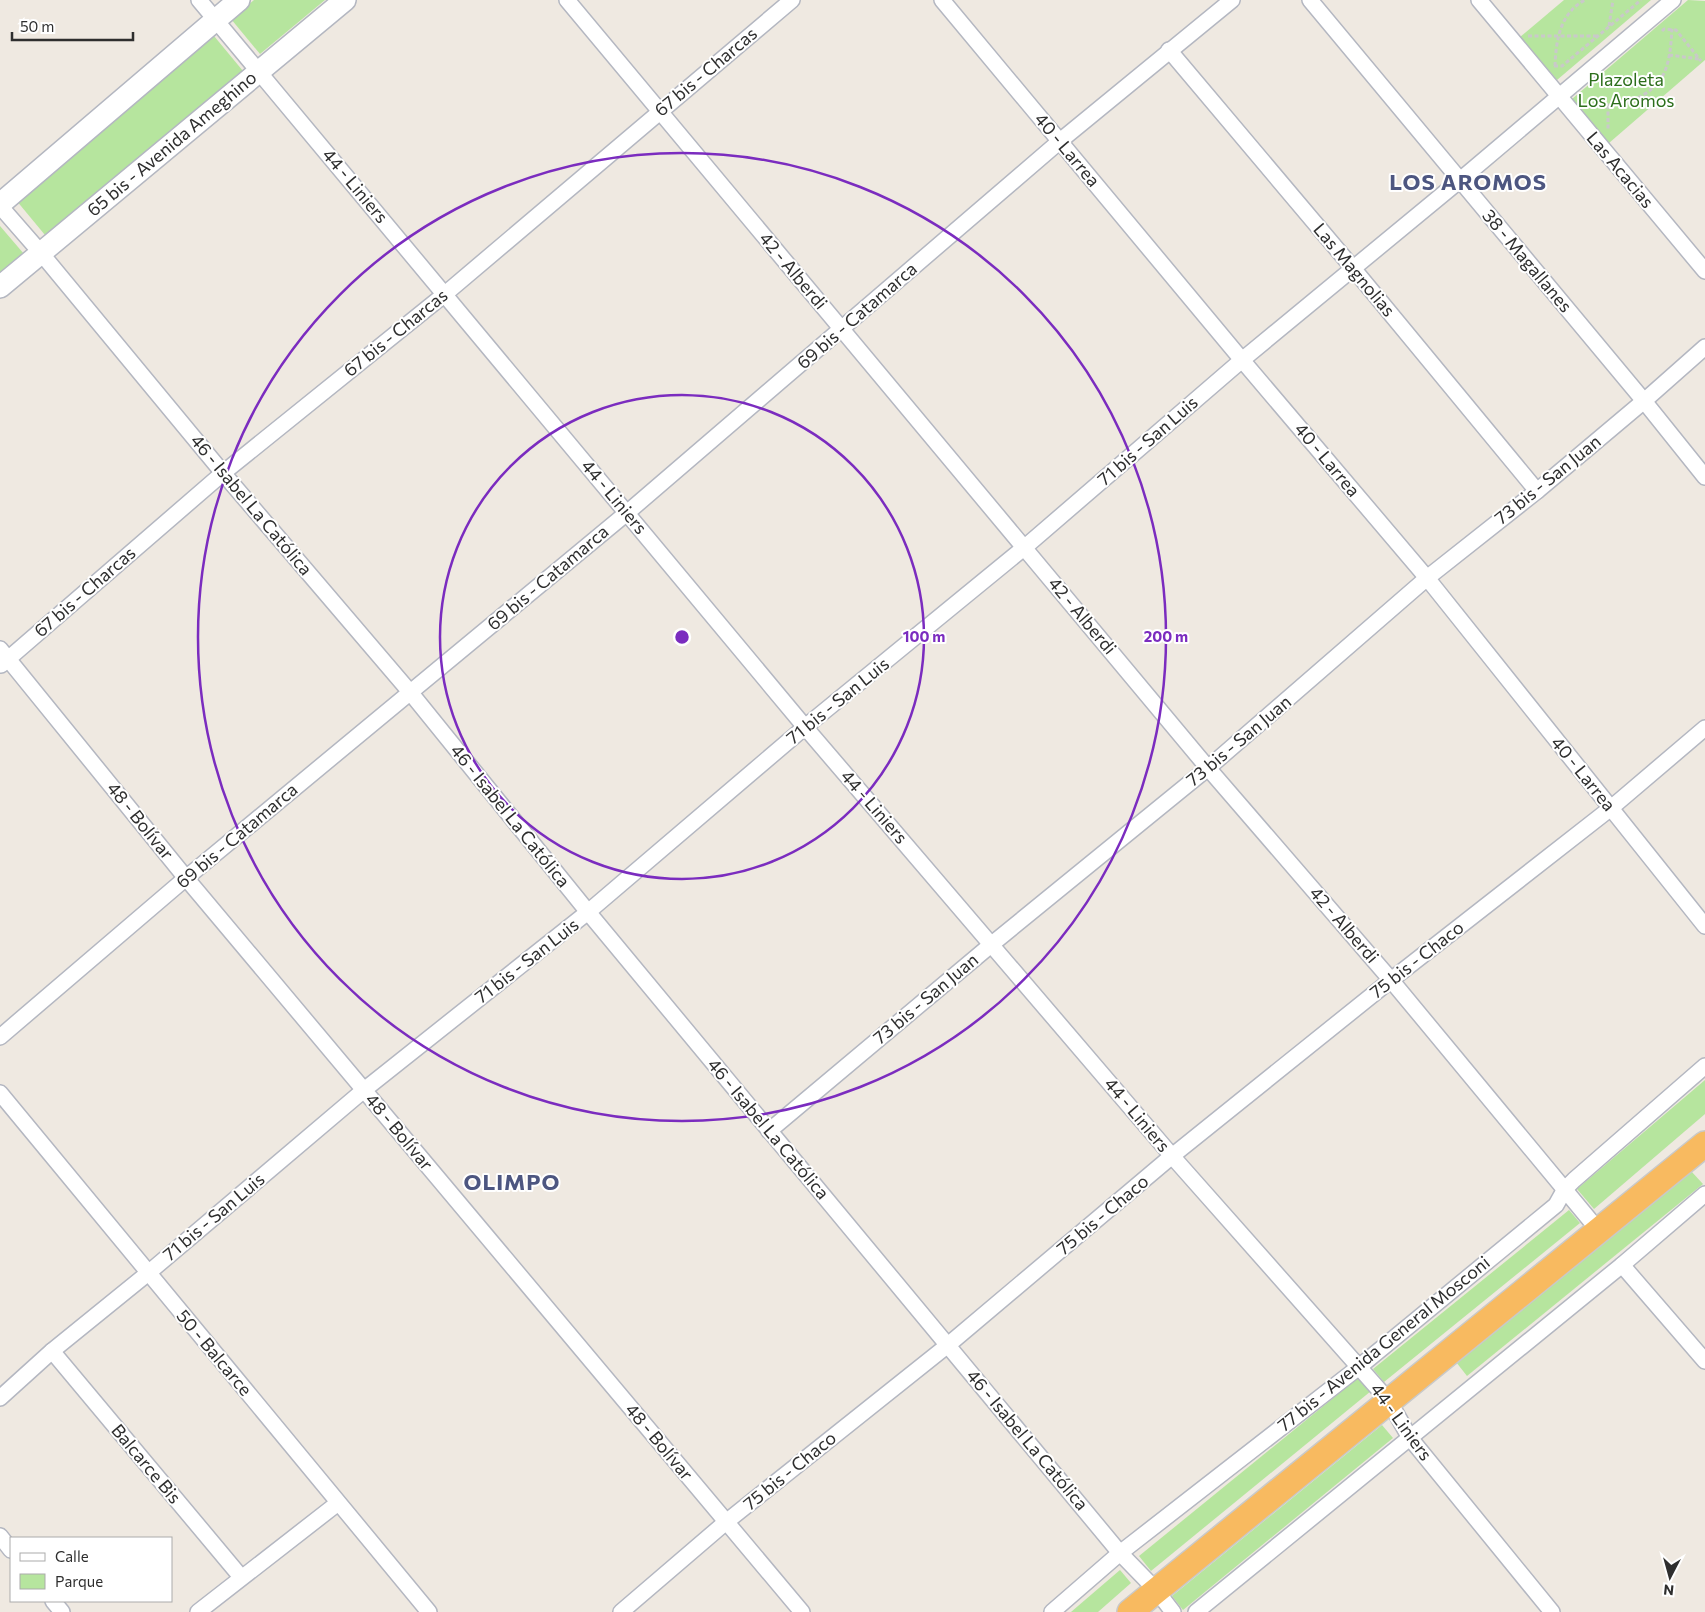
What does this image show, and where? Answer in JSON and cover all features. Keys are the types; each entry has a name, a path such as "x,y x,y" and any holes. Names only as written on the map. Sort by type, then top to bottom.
{"highway":[{"path":"1130,1612 1705,1144"}],"main road":[{"path":"0,205 239,0"},
{"name":"65 bis - Avenida Ameghino","path":"0,287 345,0"}],"street":[{"name":"44 - Liniers","path":"199,0 628,512 805,727 1172,1156 1389,1400 1410,1438 1552,1612"},
{"name":"42 - Alberdi","path":"567,0 1208,768 1391,980 1599,1231"},
{"name":"67 bis - Charcas","path":"3,658 223,474 445,294 792,0"},
{"name":"40 - Larrea","path":"942,0 1242,360 1427,578 1705,926"},
{"name":"69 bis - Catamarca","path":"0,1037 186,878 628,512 1060,140 1168,50 1232,0"},
{"name":"38 - Magallanes","path":"1310,0 1705,477"},
{"name":"Las Acacias","path":"1479,0 1705,271"},
{"name":"71 bis - San Luis","path":"0,1398 52,1351 147,1274 364,1090 588,912 805,727 1025,548 1242,360 1352,267 1459,181 1673,0"},
{"name":"Las Magnolias","path":"1168,50 1352,267 1537,490"},
{"name":"46 - Isabel La Católica","path":"0,205 223,474 410,692 769,1131 1120,1553 1156,1590 1173,1612"},
{"name":"73 bis - San Juan","path":"769,1131 992,944 1208,768 1427,578 1537,490 1705,348"},
{"name":"48 - Bolívar","path":"3,658 802,1612"},
{"name":"75 bis - Chaco","path":"621,1612 726,1522 948,1345 1172,1156 1391,980 1611,808 1705,728"},
{"name":"77 bis - Avenida General Mosconi","path":"1052,1612 1120,1553 1359,1367 1556,1205 1565,1189 1574,1180 1705,1066"},
{"name":"50 - Balcarce","path":"0,1093 147,1274 429,1612"},
{"path":"1196,1612 1622,1265 1705,1194"},
{"path":"1622,1265 1705,1361"},
{"name":"Balcarce Bis","path":"52,1351 241,1577"},
{"path":"198,1612 338,1503"},
{"path":"0,1536 10,1549"},
{"path":"54,1602 62,1612"}],"path":[{"path":"1585,0 1576,6 1564,20 1558,36 1553,66 1562,66 1641,0"},
{"path":"1609,27 1613,0"},
{"path":"1657,35 1664,29 1676,30 1700,60 1669,55"},
{"path":"1583,109 1584,105 1623,103 1650,90 1663,75 1669,55 1672,30"},
{"path":"1533,44 1526,36 1598,36"},
{"path":"1608,105 1608,138"}],"green space":[{"path":"254,0 325,0 260,54 231,19"},
{"name":"Plazoleta Los Aromos","path":"1564,0 1651,0 1557,80 1520,37"},
{"name":"Plazoleta Los Aromos","path":"1688,0 1705,1 1705,60 1609,143 1572,99"},
{"path":"214,36 243,71 45,235 16,200"},
{"path":"0,226 24,254 0,274"},
{"path":"1705,1080 1705,1114 1594,1209 1577,1189"},
{"path":"1691,1171 1703,1184 1467,1376 1456,1362"},
{"path":"1569,1210 1580,1223 1384,1382 1373,1369"},
{"path":"1359,1377 1371,1391 1151,1571 1139,1556"},
{"path":"1382,1425 1393,1438 1183,1610 1172,1596"},
{"path":"1120,1570 1131,1583 1098,1612 1071,1612"}],"district":[{"name":"LOS AROMOS","path":"1468,182"},
{"name":"OLIMPO","path":"512,1182"}]}
